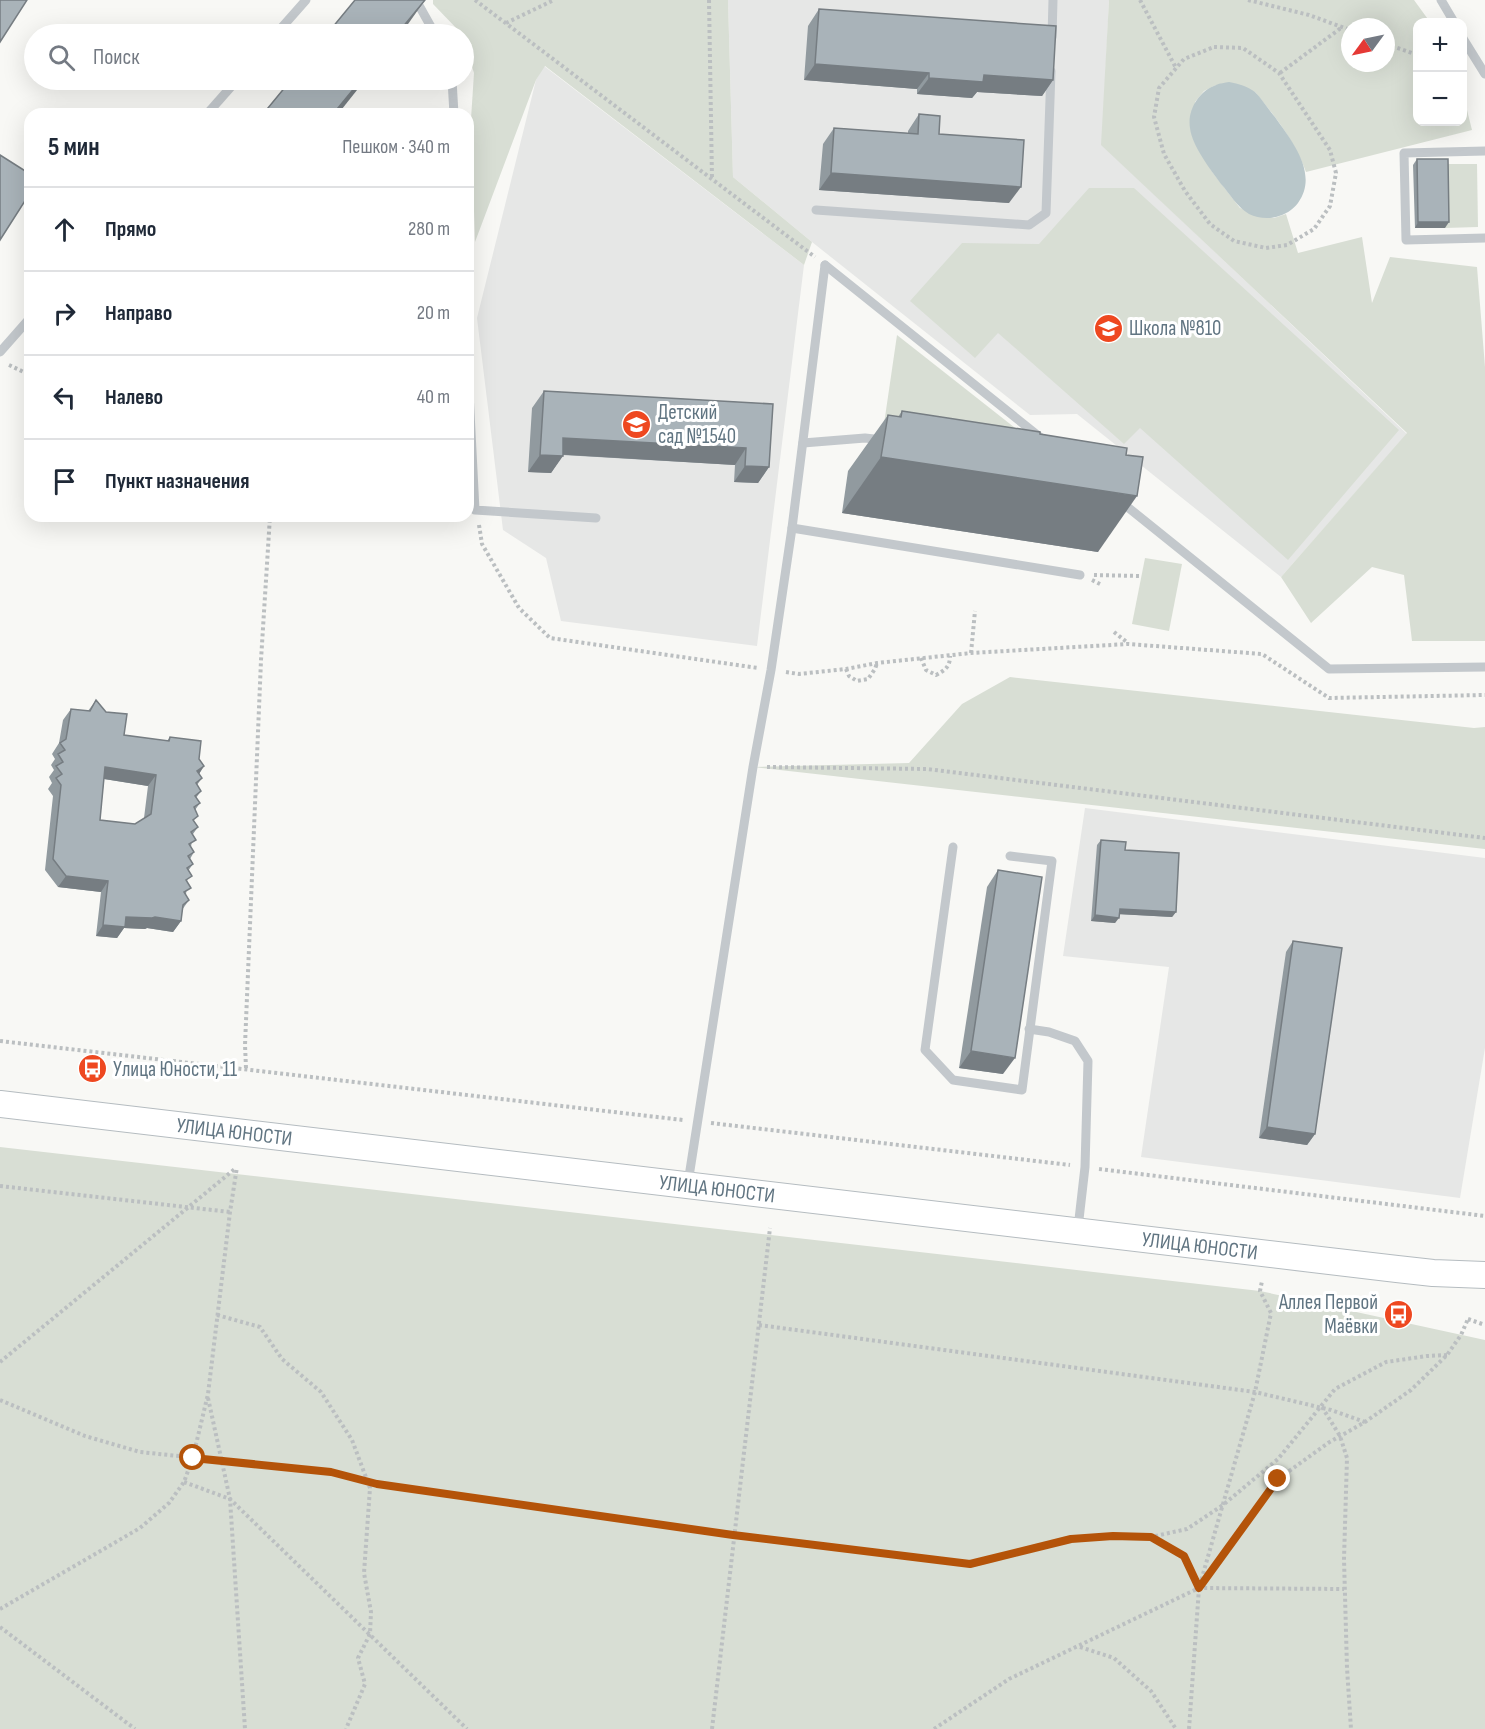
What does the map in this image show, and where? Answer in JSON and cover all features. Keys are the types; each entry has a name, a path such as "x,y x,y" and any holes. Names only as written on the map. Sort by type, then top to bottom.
{"main road":[{"name":"УЛИЦА ЮНОСТИ","path":"0,1104 1433,1273 1485,1275"},
{"name":"УЛИЦА ЮНОСТИ","path":"1433,1273 1485,1288"}],"lane":[{"path":"285,24 306,0"},
{"path":"416,0 429,24"},
{"path":"1052,47 1053,0"},
{"path":"1441,0 1452,18"},
{"path":"1467,45 1485,74"},
{"path":"816,210 1029,225 1046,213 1051,59"},
{"path":"212,108 228,90"},
{"path":"453,90 454,108"},
{"path":"1485,150 1404,153 1406,240 1485,237"},
{"path":"825,265 1045,441"},
{"path":"687,1185 753,767 771,670 792,528 825,265"},
{"path":"0,352 24,325"},
{"path":"803,443 865,438 888,441"},
{"path":"474,490 475,510 596,518"},
{"path":"1109,492 1329,669 1485,667"},
{"path":"792,528 1080,575"},
{"path":"953,847 926,1050 953,1080 1022,1090 1052,861 1010,856"},
{"path":"1029,1029 1049,1032 1075,1041 1089,1060 1085,1167 1078,1231"}],"path":[{"path":"475,0 825,265"},
{"path":"506,23 554,0"},
{"path":"709,0 712,179"},
{"path":"1140,0 1176,68"},
{"path":"1248,0 1309,15 1341,27"},
{"path":"1279,73 1341,28"},
{"path":"1214,47 1243,48 1279,73 1330,150 1336,173 1330,206 1314,230 1287,245 1266,248 1234,241 1210,224 1185,191 1164,154 1154,117 1159,88 1184,58 1214,47"},
{"path":"1395,47 1413,53"},
{"path":"0,361 24,372"},
{"path":"475,510 482,544 519,608 550,638 799,674 971,653 1128,644 1262,654 1329,698 1485,695"},
{"path":"246,1068 245,1045 261,671 270,522"},
{"path":"1080,575 1141,576"},
{"path":"971,653 975,611"},
{"path":"1114,632 1128,644"},
{"path":"921,658 926,670 936,675 946,669 950,656"},
{"path":"846,669 849,676 857,681 868,679 877,663"},
{"path":"753,767 927,769 1485,838"},
{"path":"0,1041 696,1121 1485,1216"},
{"path":"0,1362 237,1167 207,1394 193,1458 184,1482 169,1503 141,1528 0,1609"},
{"path":"0,1186 230,1212"},
{"path":"712,1729 770,1228"},
{"path":"1189,1729 1199,1588 1255,1392 1271,1313 1260,1291 1262,1281"},
{"path":"217,1315 260,1327 282,1359 321,1392 352,1440 370,1488 364,1573 371,1612 370,1634 358,1658 365,1684 346,1729"},
{"path":"1199,1588 1278,1479 1328,1443 1365,1422 1411,1390 1448,1355 1468,1319 1485,1325"},
{"path":"759,1325 1255,1392 1322,1407 1365,1422"},
{"path":"0,1400 85,1436 140,1452 331,1472 367,1481 733,1535 970,1564 1071,1539 1113,1536 1151,1537 1187,1529 1224,1505 1278,1459 1335,1389 1386,1362 1448,1355"},
{"path":"207,1394 230,1499 245,1729"},
{"path":"1322,1407 1340,1436 1347,1458 1344,1589 1351,1729"},
{"path":"184,1482 230,1499 467,1729"},
{"path":"1151,1537 1184,1556 1199,1588"},
{"path":"934,1729 1009,1679 1199,1588 1344,1589"},
{"path":"0,1627 135,1729"},
{"path":"1079,1646 1114,1658 1151,1691 1176,1729"}],"shaded area":[{"path":"433,0 728,0 733,177 812,242 804,265 545,66 536,80 475,242 474,108 472,108 474,24 452,24 433,4"},
{"name":"Школа №810","path":"728,0 1109,0 1102,145 1407,434 1281,577 1077,414 1030,415 733,177"},
{"path":"1109,0 1414,0 1427,18 1413,18 1413,126 1467,126 1467,110 1472,130 1306,172 1290,140 1255,92 1216,85 1204,91 1195,102 1194,141 1213,173 1240,208 1274,218 1286,214 1298,253 1362,237 1372,303 1390,257 1477,267 1485,367 1485,641 1412,641 1404,575 1372,567 1311,623 1281,577 1407,433 1101,145"},
{"name":"Детский сад №1540","path":"544,66 804,265 757,646 561,621 546,558 503,530 477,318 536,80"},
{"path":"1229,82 1243,85 1255,92 1289,136 1301,158 1306,181 1304,192 1296,206 1282,215 1262,218 1252,215 1237,204 1202,158 1191,135 1190,115 1200,96 1210,88"},
{"path":"1444,164 1477,164 1478,227 1445,228"},
{"path":"1089,188 1134,188 1399,430 1288,560 1140,428 1124,444 998,333 975,358 910,301 962,243 1039,244"},
{"path":"897,335 1042,449 884,424"},
{"path":"1145,558 1182,564 1169,631 1132,624"},
{"path":"1010,677 1474,728 1485,727 1485,849 753,767 909,763 962,704"},
{"path":"1085,808 1485,858 1485,1048 1460,1198 1141,1157 1169,967 1063,956"},
{"path":"0,1147 1260,1291 1485,1340 1485,1729 0,1729"}],"building":[{"path":"0,0 27,0 0,42"},
{"path":"355,0 425,0 405,24 335,24"},
{"path":"819,9 1056,26 1053,80 984,75 983,82 929,78 929,73 815,64"},
{"path":"283,90 353,90 338,108 268,108"},
{"path":"919,114 940,116 939,134 1024,140 1021,187 831,173 834,128 918,134"},
{"path":"0,155 24,170 24,202 0,240"},
{"path":"1417,159 1448,159 1449,222 1418,222"},
{"path":"544,391 773,404 769,467 745,466 746,448 563,438 563,456 540,455"},
{"path":"902,411 1127,448 1126,455 1143,457 1137,496 881,457 888,415 901,417"},
{"path":"96,700 106,712 127,714 124,735 169,741 170,737 201,741 199,759 204,766 197,771 202,778 196,783 201,791 195,796 200,803 194,807 198,816 193,820 198,827 191,832 196,840 189,844 194,852 188,856 193,864 187,868 192,876 186,880 191,888 184,892 189,900 183,905 181,921 155,917 126,917 125,927 103,925 108,881 66,876 53,859 61,785 56,778 62,774 56,766 63,762 58,754 65,750 60,743 66,739 71,709 90,711","holes":["105,767 156,775 151,814 135,824 100,820"]},
{"path":"1101,840 1126,842 1125,850 1179,853 1176,912 1120,909 1119,918 1095,915"},
{"path":"998,870 1042,877 1015,1058 971,1051"},
{"path":"1293,941 1342,948 1315,1134 1267,1127"}],"place":[{"name":"Школа №810","path":"1108,328"},
{"name":"Детский сад №1540","path":"637,424"},
{"name":"Улица Юности, 11","path":"92,1069"},
{"name":"Аллея Первой Маёвки","path":"1399,1314"}],"route":[{"path":"193,1458 331,1472 377,1484 733,1535 970,1564 1071,1539 1113,1536 1151,1537 1184,1556 1199,1588 1278,1479"}]}
